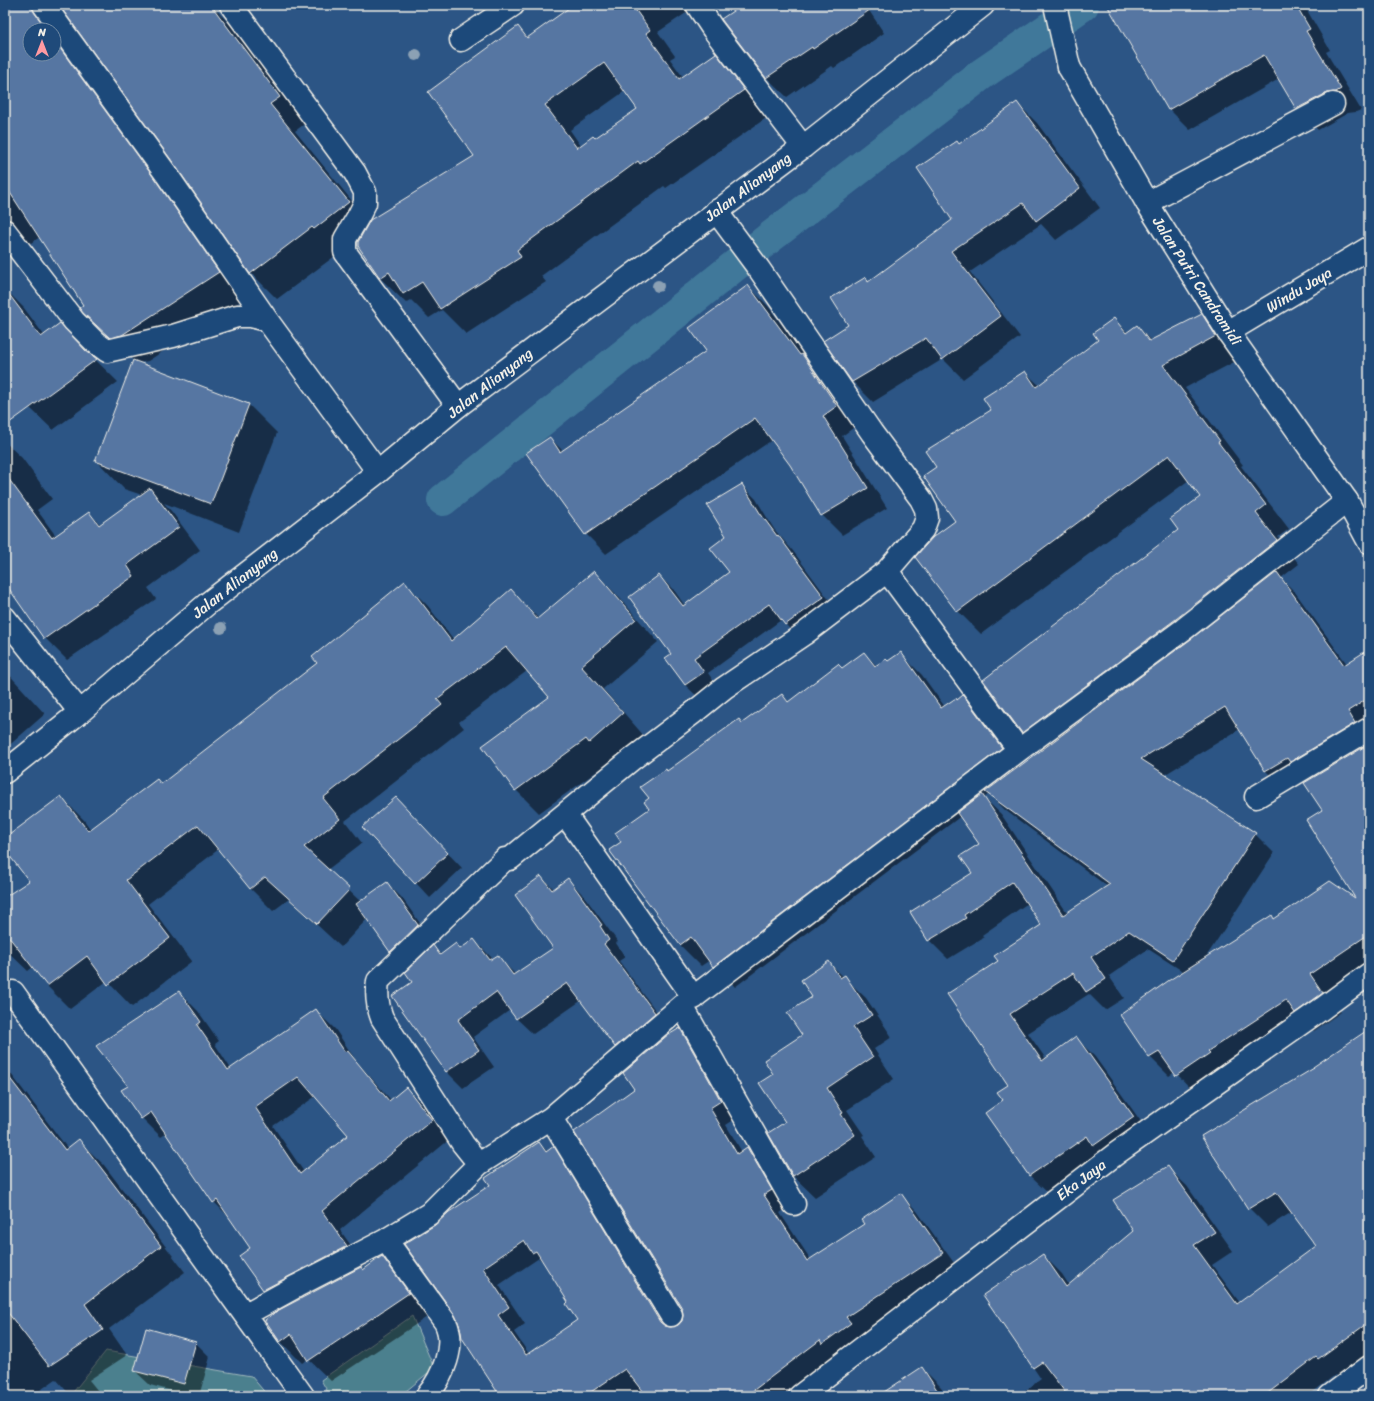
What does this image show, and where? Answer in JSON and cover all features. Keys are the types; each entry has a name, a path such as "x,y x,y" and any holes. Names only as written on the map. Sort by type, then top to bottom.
{"street":[{"path":"44,5 167,175 267,320 378,472"},
{"path":"231,5 355,173 365,192 365,203 360,215 344,239 344,252 458,406"},
{"path":"461,40 513,5"},
{"path":"697,5 713,29 803,147"},
{"name":"Jalan Alianyang","path":"5,772 80,712 207,604 378,472 458,406 803,147 983,5"},
{"name":"Jalan Putri Candramidi","path":"1055,5 1069,68 1147,203 1228,332 1347,501 1369,542"},
{"path":"1147,203 1334,104"},
{"path":"479,1164 462,1144 382,1018 378,1007 376,992 378,981 505,859 510,859 630,760 724,688 804,634 887,571 923,529 927,518 926,509 921,499 872,433 759,269 716,211"},
{"path":"5,231 74,321 95,342 107,350 173,336 237,316 251,316 267,320"},
{"name":"Windu Jaya","path":"1228,332 1369,248"},
{"path":"246,1314 386,1240 429,1214 479,1164 551,1118 688,1002 1019,750 1184,628 1347,501"},
{"path":"887,571 1019,750"},
{"path":"5,618 80,712"},
{"path":"1256,797 1369,730"},
{"path":"565,814 688,1002 794,1204"},
{"name":"Eka Jaya","path":"800,1396 1117,1153 1369,974"},
{"path":"13,992 246,1314 303,1396"},
{"path":"551,1118 671,1315"},
{"path":"386,1240 444,1322 449,1334 449,1352 437,1382 427,1396"},
{"path":"1330,1396 1369,1367"}],"green space":[{"path":"412,1316 434,1368 400,1396 330,1396 321,1380"},
{"path":"106,1351 251,1376 268,1396 70,1396"}],"building":[{"path":"5,5 32,5 34,12 41,22 22,22 22,62 62,62 62,51 157,182 219,272 122,335 110,338 79,308 83,305 5,185"},
{"path":"59,5 211,5 280,97 270,104 349,202 314,229 312,227 250,274 177,168"},
{"path":"573,5 632,5 650,30 646,33 679,79 716,53 744,90 640,164 638,161 517,250 521,257 440,309 422,282 403,294 389,272 380,278 358,246 358,242 370,220 474,156 428,92 518,26 527,38","holes":["604,63 637,109 595,138 593,136 577,148 545,105"]},
{"path":"742,5 877,5 813,49 812,47 766,78 721,19"},
{"path":"1107,5 1296,5 1310,29 1306,31 1341,89 1336,92 1327,93 1296,109 1264,55 1168,110"},
{"path":"1017,102 1080,188 1036,221 1023,203 951,251 1001,316 942,360 926,338 852,382 823,341 848,325 831,298 866,277 868,282 952,220 917,168 957,141 959,144"},
{"path":"748,285 800,355 802,354 837,406 823,416 868,488 821,516 790,465 755,418 585,535 526,453 550,437 560,452 706,351 689,328"},
{"path":"5,289 41,337 60,323 86,351 97,359 5,426"},
{"path":"1202,314 1216,336 1163,365 1220,441 1218,442 1266,505 1256,513 1277,540 1176,619 1022,733 983,680 1178,530 1170,519 1200,497 1169,455 957,612 915,557 933,537 955,521 923,476 936,467 925,451 991,410 983,398 1025,371 1036,387 1098,340 1093,333 1114,318 1126,333 1137,325 1149,341"},
{"path":"133,360 249,404 211,504 95,461"},
{"path":"5,474 52,538 89,512 99,525 150,488 179,527 127,565 134,576 44,639 5,583"},
{"path":"742,484 760,513 824,597 785,625 769,604 694,658 704,672 685,685 665,658 671,654 629,597 659,575 683,606 729,572 710,548 726,536 707,505"},
{"path":"594,571 636,619 581,666 623,713 589,743 586,739 515,791 482,746 549,697 506,647 437,699 442,705 323,798 340,819 304,847 350,889 317,924 265,877 250,889 198,825 126,880 170,938 108,985 87,956 47,986 5,932 5,897 29,881 5,850 5,838 61,796 88,831 157,779 161,784 317,663 312,657 405,581 451,641 511,589 537,619"},
{"path":"1277,572 1344,665 1369,649 1369,698 1348,711 1355,723 1290,762 1287,758 1265,771 1225,707 1141,759 1256,833 1173,960 1129,931 1091,957 1106,979 1086,992 1073,973 1010,1014 1042,1061 1076,1036 1134,1117 1093,1146 1087,1136 1029,1176 985,1113 1003,1100 997,1092 1008,1085 947,994 998,961 994,956 1041,925 1012,882 964,915 966,918 928,941 910,912 972,873 960,856 979,844 957,813 982,794 1063,915 1110,884 985,792 1191,639"},
{"path":"864,652 875,666 886,659 888,661 901,652 941,708 956,698 957,700 963,695 1002,748 713,967 691,937 680,945 609,850 621,842 615,833 649,809 644,802 649,798 640,787 666,769 667,771 739,719 742,723 782,694 788,702 838,664 842,668"},
{"path":"1369,744 1369,934 1310,974 1323,993 1295,1013 1286,1000 1208,1051 1210,1053 1176,1076 1159,1052 1149,1058 1120,1015 1168,981 1272,915 1274,919 1330,881 1355,898 1306,820 1322,810 1304,783"},
{"path":"396,797 448,853 415,884 362,827"},
{"path":"541,876 552,890 568,878 602,925 600,926 609,940 604,944 655,1013 615,1047 567,983 516,1019 496,992 458,1020 479,1050 446,1072 392,996 412,982 405,972 433,945 440,955 456,943 460,949 474,939 490,960 498,955 513,975 553,948 515,895"},
{"path":"387,882 418,925 390,952 356,904"},
{"path":"829,961 840,978 845,975 872,1015 853,1027 873,1057 827,1088 843,1113 841,1114 855,1135 793,1176 768,1133 785,1122 759,1083 773,1074 764,1060 802,1035 787,1013 812,997 801,980"},
{"path":"179,991 201,1022 197,1025 228,1070 316,1009 345,1052 347,1050 389,1101 406,1087 432,1120 322,1211 347,1246 263,1290 239,1256 250,1248 217,1200 213,1203 151,1112 141,1119 121,1090 128,1086 96,1046","holes":["298,1077 348,1135 300,1174 255,1107"]},
{"path":"680,1028 721,1101 710,1108 737,1154 747,1147 772,1190 764,1195 807,1261 864,1224 861,1220 901,1193 943,1253 846,1317 851,1323 822,1344 820,1340 746,1396 646,1396 625,1369 585,1396 500,1396 462,1338 460,1327 455,1315 404,1244 435,1225 449,1212 490,1185 485,1178 539,1142 546,1152 554,1146 660,1322 665,1326 671,1327 678,1325 682,1321 682,1308 574,1132 634,1089 623,1073 670,1034","holes":["524,1240 532,1253 536,1251 568,1302 566,1304 577,1320 526,1355 498,1315 509,1307 483,1268"]},
{"path":"1369,1029 1369,1322 1318,1359 1316,1357 1264,1396 1068,1396 1042,1362 1033,1368 983,1295 1043,1254 1066,1287 1133,1231 1113,1200 1168,1166 1215,1232 1194,1245 1237,1304 1316,1246 1276,1192 1248,1209 1201,1136 1314,1068 1313,1067"},
{"path":"5,1072 65,1150 79,1139 161,1246 85,1304 103,1330 49,1366 5,1309"},
{"path":"382,1256 409,1293 308,1361 291,1334 280,1342 265,1320 277,1311 361,1267 363,1270"},
{"path":"146,1328 196,1342 184,1384 134,1371"},
{"path":"922,1367 941,1396 878,1396"}],"waterway":[{"path":"443,500 768,239 982,74 1083,5"}]}
